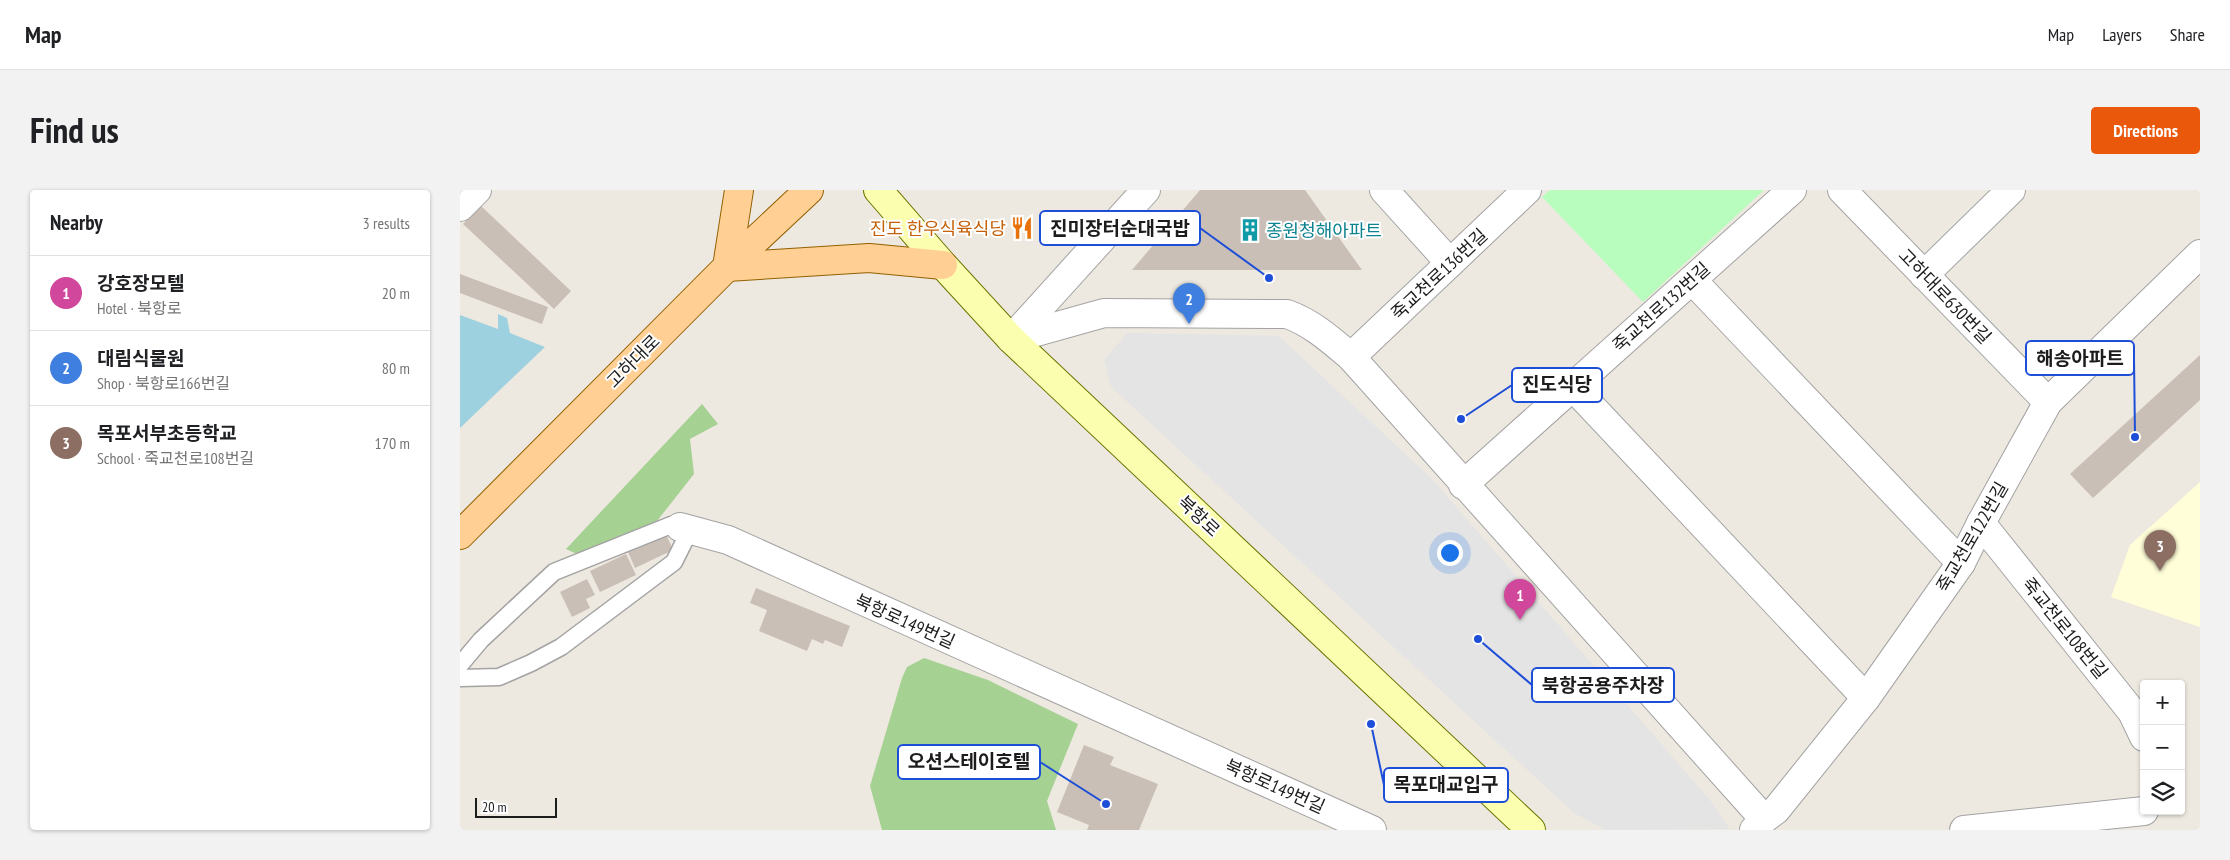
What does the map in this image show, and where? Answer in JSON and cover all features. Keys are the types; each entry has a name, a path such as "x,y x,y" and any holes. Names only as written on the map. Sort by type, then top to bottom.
{"main road":[{"path":"739,190 727,267 869,258 943,265"},
{"name":"고하대로","path":"460,535 727,267 809,190"}],"street":[{"path":"460,207 476,190"},
{"name":"북항로","path":"878,190 1011,339 1532,830"},
{"path":"1011,339 1146,190"},
{"path":"1384,190 1450,263"},
{"name":"죽교천로136번길","path":"1351,357 1528,190"},
{"name":"죽교천로132번길","path":"1463,484 1792,190"},
{"name":"고하대로630번길","path":"1842,190 2048,402"},
{"path":"1924,275 2011,190"},
{"name":"죽교천로122번길","path":"1759,824 1776,810 1866,698 1961,563 2048,402 2200,254"},
{"path":"1692,280 1961,563"},
{"path":"1011,339 1104,313 1287,314 1302,320 1321,332 1351,357 1759,824"},
{"path":"1573,387 1866,698"},
{"name":"죽교천로108번길","path":"1981,523 2132,712 2140,728"},
{"name":"북항로149번길","path":"685,528 728,540 1372,830"},
{"path":"1964,830 2140,812"},
{"path":"2146,815 2148,830"}],"lane":[{"name":"북항로149번길","path":"460,665 481,640 554,572 671,525 685,528"},
{"path":"460,678 499,677 561,647 674,562 685,528"}],"shaded area":[{"path":"1127,333 1279,336 1433,480 1709,799 1730,829 1606,830 1574,813 1111,387 1104,360"},
{"path":"2200,482 2200,627 2111,597 2130,545"}],"green space":[{"path":"1550,190 1764,190 1643,302 1542,197"},
{"path":"702,404 718,424 690,439 694,474 657,521 579,555 566,549"},
{"path":"924,658 988,680 1078,724 1047,801 1056,830 882,830 870,786 902,678 907,667"}],"water":[{"path":"498,314 507,318 510,333 545,347 460,428 460,315 498,329"}],"building":[{"name":"종원청해아파트","path":"1200,190 1305,190 1362,270 1132,270"},
{"path":"480,205 571,291 554,309 463,224"},
{"path":"460,274 548,307 542,324 460,293"},
{"path":"2200,355 2200,400 2093,498 2070,474"},
{"path":"666,534 673,550 635,568 628,552"},
{"path":"626,554 636,575 600,592 590,571"},
{"path":"587,579 595,595 586,599 590,608 572,617 560,592"},
{"path":"756,588 850,626 842,647 825,640 823,644 812,639 807,651 759,631 767,610 750,603"},
{"path":"1084,745 1114,757 1110,765 1158,784 1139,830 1087,830 1089,825 1057,812"}],"place":[{"name":"진도 한우식육식당","path":"1022,228"},
{"name":"종원청해아파트","path":"1250,230"},
{"name":"진미장터순대국밥","path":"1269,278"},
{"name":"대림식물원","path":"1189,324"},
{"name":"진도식당","path":"1461,419"},
{"name":"해송아파트","path":"2135,437"},
{"name":"목포서부초등학교","path":"2160,571"},
{"name":"강호장모텔","path":"1520,620"},
{"name":"북항공용주차장","path":"1478,639"},
{"name":"목포대교입구","path":"1371,724"},
{"name":"오션스테이호텔","path":"1106,804"}]}
